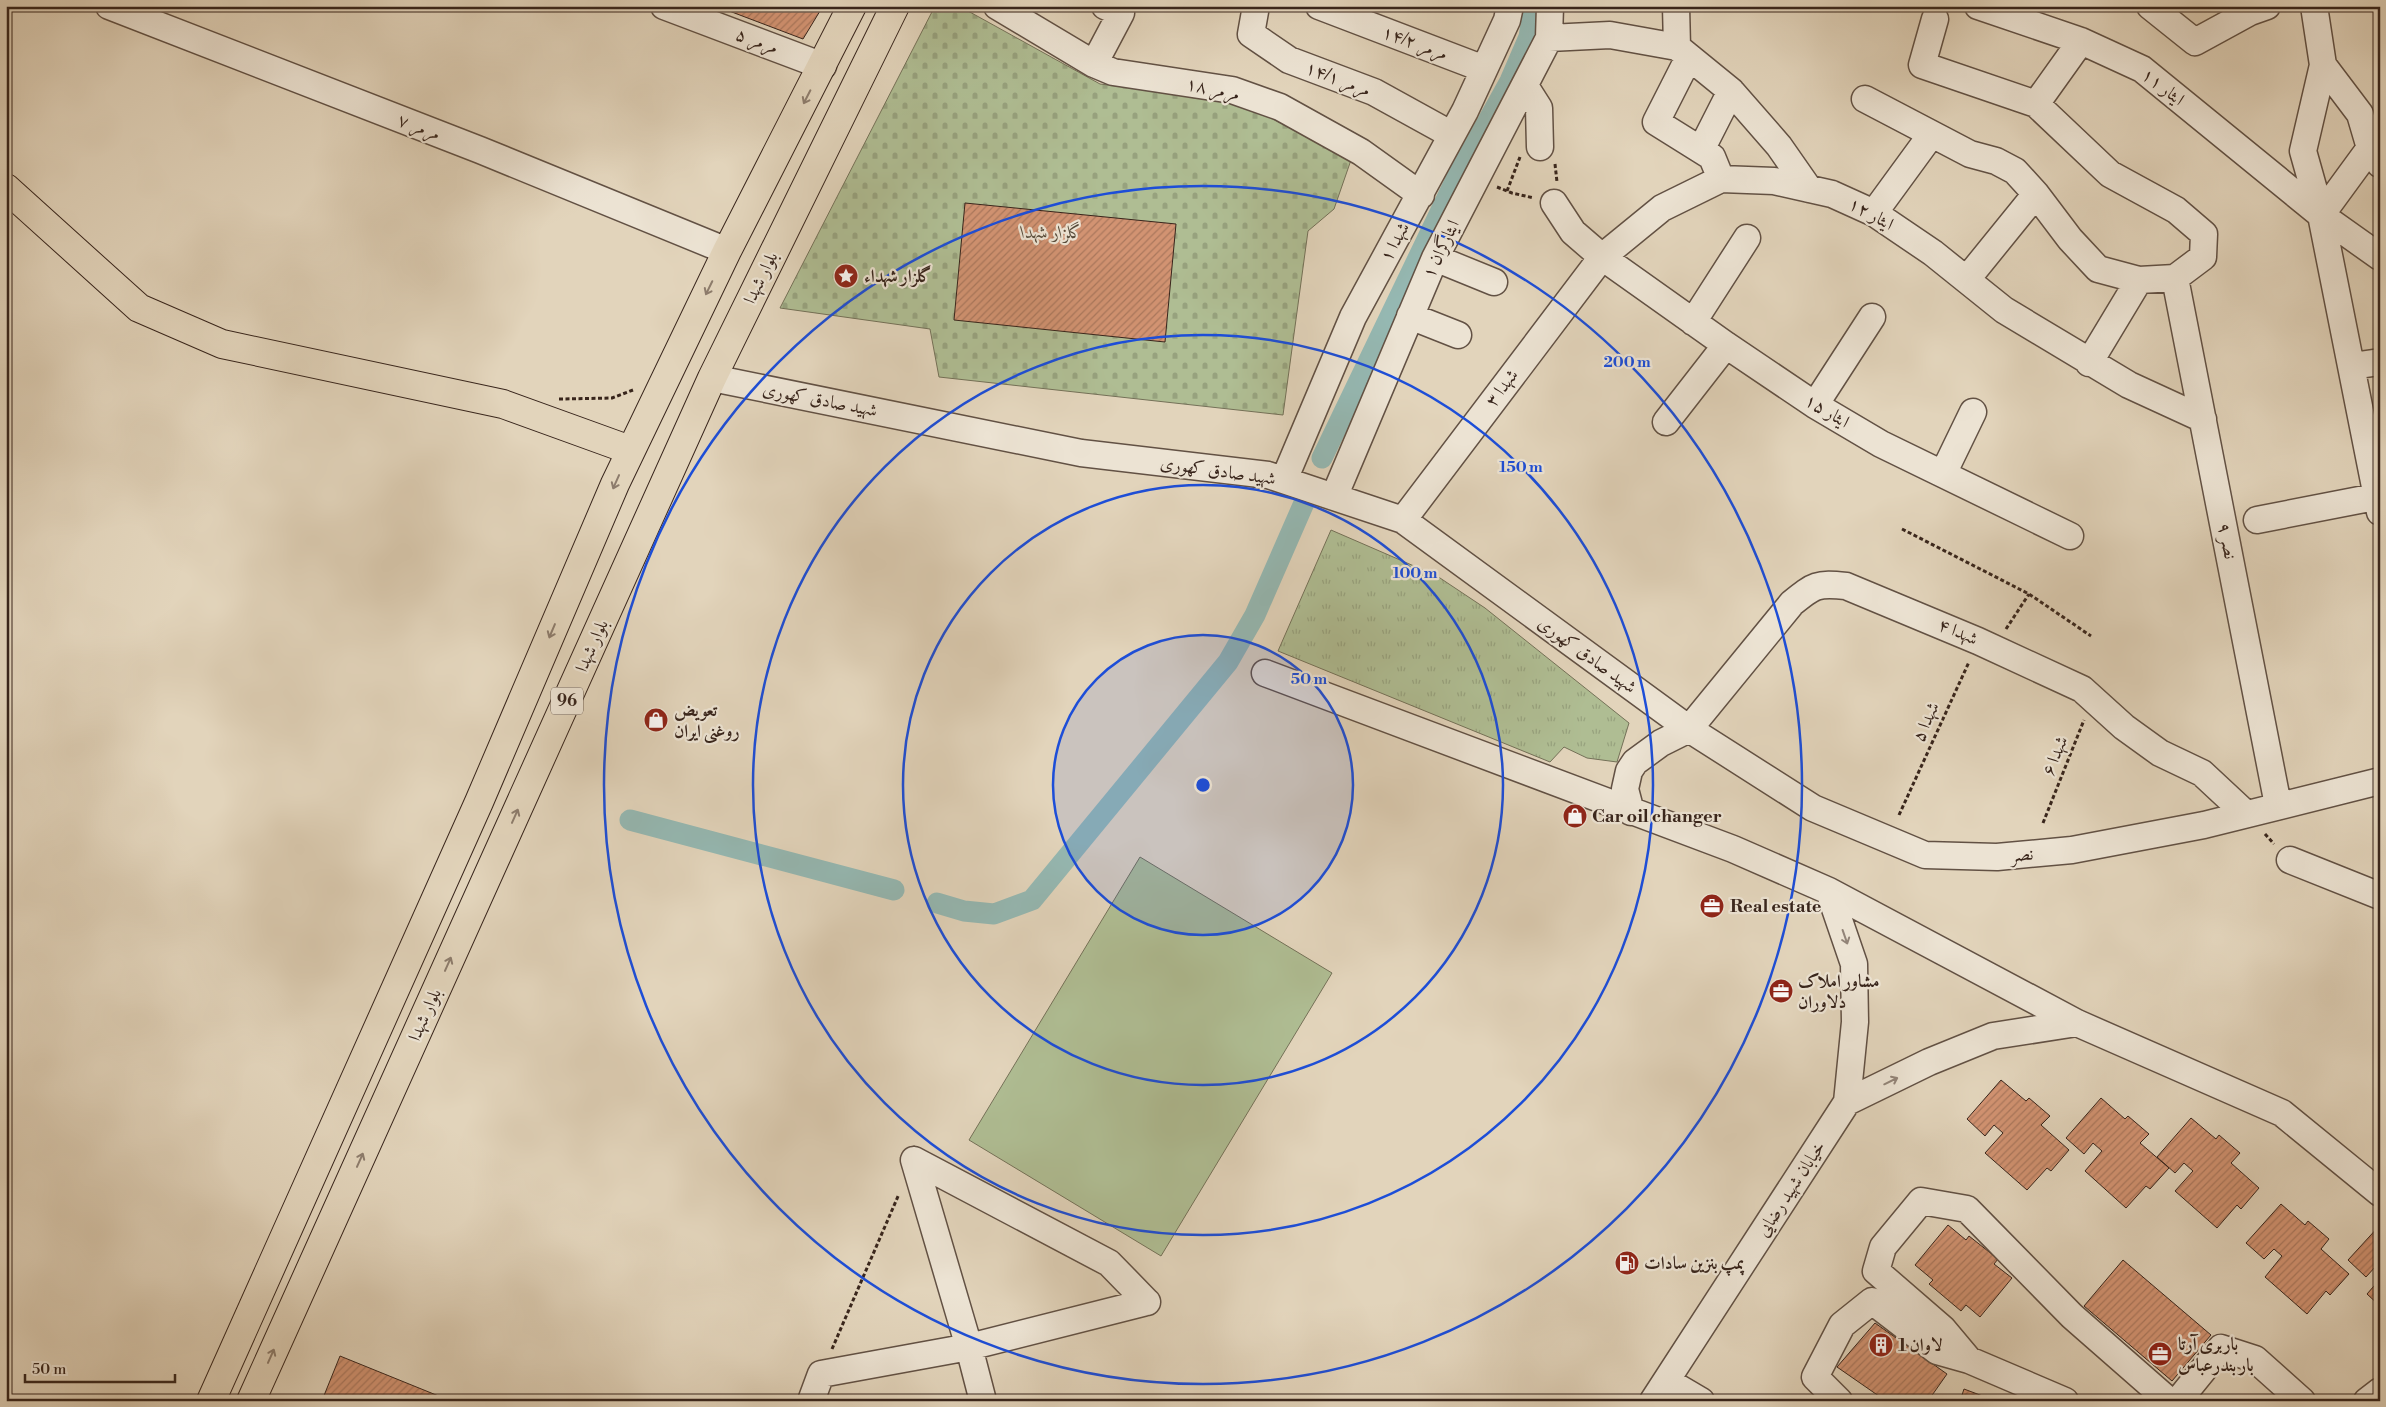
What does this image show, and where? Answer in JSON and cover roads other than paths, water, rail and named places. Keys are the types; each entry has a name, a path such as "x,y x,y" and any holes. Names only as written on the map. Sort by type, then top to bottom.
{"main road":[{"name":"96","path":"211,1401 479,802 630,450 727,251 852,6"},
{"name":"بلوار شهدا","path":"251,1401 712,378 895,6"},
{"path":"6,188 139,308 222,344 503,404 630,450"},
{"path":"341,1109 352,1121 366,1124 378,1120"},
{"path":"306,1188 318,1184 325,1186 335,1192 341,1203"}],"street":[{"name":"مرمر ۷","path":"109,6 480,150 727,251"},
{"name":"مرمر ۵","path":"664,6 823,66"},
{"name":"مرمر ۱۸","path":"997,6 1094,64 1113,72 1232,90 1280,107 1361,152 1421,195"},
{"path":"1094,64 1121,13 1105,6"},
{"name":"مرمر ۱۴/۱","path":"1256,6 1251,34 1289,60 1374,92 1452,135"},
{"name":"مرمر ۱۴/۲","path":"1319,6 1484,69"},
{"name":"شهدا ۱","path":"1284,480 1353,318 1452,135 1508,20 1510,6"},
{"name":"ایثارگران ۱","path":"1334,497 1435,258 1550,38 1550,6"},
{"path":"1676,6 1683,52 1656,122 1712,158 1721,180"},
{"name":"ایثار ۱۱","path":"1978,6 2081,41 2142,69 2321,215 2380,258"},
{"path":"2150,6 2195,42 2250,12 2267,6"},
{"path":"2256,520 2379,501 2321,215 2303,151 2323,65 2314,6"},
{"path":"1865,99 1970,154 1996,161 2014,171 2036,194 2070,239 2098,269 2139,280 2175,278 2203,257 2204,234 2176,210 2110,174 2036,104 1922,65 1935,19"},
{"path":"1550,38 1610,35 1683,52 1731,92 1779,146 1809,189"},
{"path":"2036,104 2081,41"},
{"path":"2321,215 2375,156 2360,114 2323,65"},
{"path":"1525,86 1539,108 1540,147"},
{"path":"1701,150 1731,92"},
{"path":"1874,213 1931,135"},
{"name":"ایثار ۱۲","path":"1721,180 1774,181 1832,194 1874,213 1967,278 2004,310 2089,363 2129,385 2203,418"},
{"name":"شهدا ۳","path":"1403,520 1602,257 1662,208 1721,180"},
{"path":"1967,278 2036,194"},
{"name":"ایثار ۱۵","path":"1554,203 1573,232 1602,257 1726,345 1815,405 1881,444 2070,536"},
{"path":"1694,322 1747,238"},
{"path":"1435,258 1494,282"},
{"name":"نصر ۹","path":"2175,278 2278,805"},
{"path":"2089,363 2139,280"},
{"path":"1410,316 1458,335"},
{"path":"1815,405 1872,317"},
{"path":"1666,422 1726,345"},
{"path":"2352,366 2380,362"},
{"name":"شهید صادق کهوری","path":"712,378 1081,453 1268,475 1403,520 1689,729"},
{"path":"1944,474 1973,412"},
{"name":"شهدا ۴","path":"1689,729 1792,602 1812,586 1828,584 1846,586 1986,644 2082,689 2124,727 2160,753 2202,773 2246,814"},
{"path":"1265,673 1733,849 1829,891 2077,1023 2282,1113 2380,1194"},
{"path":"1631,812 1625,789 1626,780 1635,762 1661,743 1689,729"},
{"name":"نصر","path":"1689,729 1813,808 1925,855 1997,857 2072,850 2204,824 2380,781"},
{"path":"2290,860 2380,896"},
{"name":"خیابان شهید رضایی","path":"1660,1391 1847,1102 1855,1022 1854,964 1829,891"},
{"path":"1847,1102 1928,1062 1993,1036 2077,1023"},
{"path":"811,1401 821,1374 969,1346 1147,1302 1109,1263 914,1160 969,1346 983,1401"},
{"path":"1969,1360 1943,1329 1876,1271 1882,1247 1921,1201 1967,1209 2072,1316 2169,1401"},
{"path":"1839,1401 1815,1377 1842,1325 1872,1301 1936,1351 1969,1360 2065,1401"},
{"path":"2178,1401 2221,1348 2256,1359 2302,1401"},
{"path":"1660,1391 1701,1401"},
{"path":"2367,1401 2380,1391"}],"waterway":[{"path":"1322,458 1458,175 1510,81 1529,37 1534,6"},
{"path":"937,903 964,911 994,914 1032,900 1228,662 1255,615 1304,503"},
{"path":"630,820 894,890"}],"place":[{"name":"گلزار شهداء","path":"846,276"},
{"name":"تعویض روغنی ایران","path":"656,720"},
{"name":"Car oil changer","path":"1575,816"},
{"name":"Real estate","path":"1712,906"},
{"name":"مشاور املاک دلاوران","path":"1781,991"},
{"name":"پمپ بنزین سادات","path":"1627,1263"},
{"name":"لاوان 1","path":"1881,1345"},
{"name":"باربری آرتا بار بندرعباس","path":"2160,1354"}],"park label":[{"name":"گلزار شهدا","path":"1052,232"}]}
